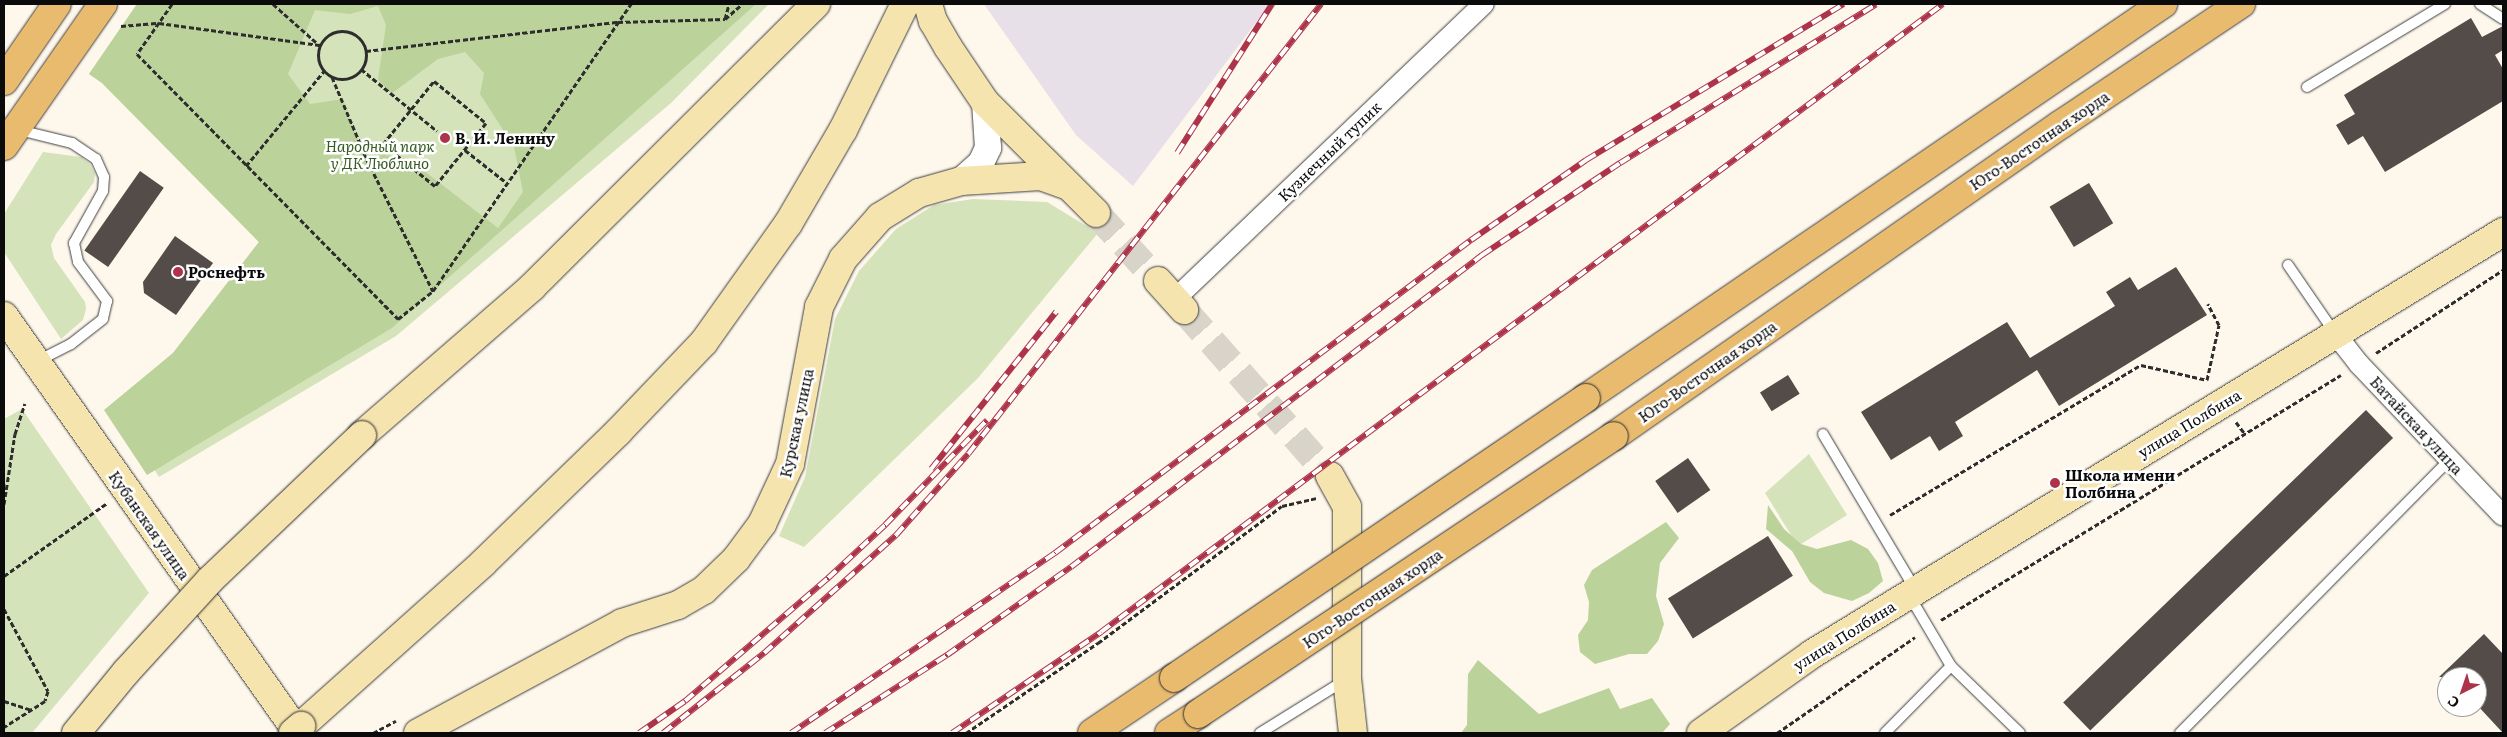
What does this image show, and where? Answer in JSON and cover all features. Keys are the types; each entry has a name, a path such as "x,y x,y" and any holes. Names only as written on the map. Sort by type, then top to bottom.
{"main road":[{"path":"4,81 57,4"},
{"path":"9,138 103,4"},
{"path":"76,733 126,672 210,580 362,434 532,287 816,4"},
{"path":"297,731 483,562 618,432 704,342 788,224 843,130 905,4"},
{"path":"928,4 933,21 948,48 986,102 1096,213"},
{"path":"1092,733 2163,4"},
{"name":"Юго-Восточная хорда","path":"1170,733 1614,436 2060,125 2241,4"},
{"name":"Курская улица","path":"420,731 622,623 678,605 704,590 736,559 762,524 790,464 819,307 843,259 880,217 919,193 961,181 1041,176 1068,186"},
{"name":"улица Полбина","path":"1701,733 1812,654 2223,403 2334,332 2503,232"},
{"name":"Кубанская улица","path":"4,316 140,513 297,731"},
{"path":"1339,490 1347,678 1353,733"}],"street":[{"name":"Кузнечный тупик","path":"1172,297 1484,4"},
{"path":"961,181 981,164 988,148 986,102"},
{"name":"Батайская улица","path":"2334,332 2359,364 2503,516"}],"lane":[{"path":"2307,87 2445,4"},
{"path":"2480,4 2503,19"},
{"path":"9,138 72,143 96,159 104,177 103,191 74,243 78,262 107,301 102,319 71,344 36,362"},
{"path":"2288,265 2334,332"},
{"path":"1823,434 1877,523 1928,627 1951,666 2020,733"},
{"path":"2180,733 2449,460"},
{"path":"1885,733 1951,666"},
{"path":"1260,733 1347,678"}],"path":[{"path":"172,4 137,54 398,319 433,291 631,4"},
{"path":"274,4 320,45"},
{"path":"725,19 729,4"},
{"path":"366,51 618,22 725,19 742,4"},
{"path":"121,26 159,23 320,45"},
{"path":"332,77 350,77 361,69 366,51 361,40 351,32 339,30 327,35 320,45 318,59 324,71 332,77 367,160 433,291"},
{"path":"361,69 437,131"},
{"path":"246,166 324,71"},
{"path":"434,81 486,123 465,150 435,186 383,144 434,81"},
{"path":"465,150 507,183"},
{"path":"1777,733 1928,627 2359,364 2503,270"},
{"path":"2207,380 2219,325 2208,304"},
{"path":"1877,523 2141,365 2207,380 2245,434"},
{"path":"4,504 15,434 25,404"},
{"path":"966,733 1098,643 1282,506 1306,502 1339,490"},
{"path":"4,576 109,502"},
{"path":"4,609 48,691 45,701 4,727"},
{"path":"4,701 32,710"}],"shaded area":[{"path":"984,4 1270,4 1133,186 1076,135"}],"green space":[{"name":"Народный парк у ДК Люблино","path":"137,4 769,4 671,103 396,336 159,477 113,405 173,353 259,242 102,83 89,74"},
{"name":"Народный парк у ДК Люблино","path":"137,4 756,4 392,328 147,475 104,410 173,353 259,242 102,83 89,74","holes":["378,6 386,25 378,79 391,94 438,59 465,52 484,73 480,94 514,147 523,192 498,228 410,160 362,150 343,99 310,104 288,74 315,10 350,14"]},
{"path":"43,152 81,157 90,164 95,174 94,182 56,234 51,245 54,258 85,302 86,309 83,320 61,339 4,252 4,214"},
{"path":"973,199 1047,202 1098,233 978,378 804,547 779,536 805,477 835,319 859,271 896,229 934,205"},
{"path":"22,409 149,593 32,733 4,733 4,419"},
{"path":"1809,454 1847,515 1798,546 1765,493"},
{"path":"1768,505 1784,529 1801,544 1817,549 1851,540 1868,549 1878,563 1883,581 1869,593 1852,601 1824,593 1810,582 1792,551 1766,529"},
{"path":"1666,522 1679,538 1660,563 1656,596 1664,624 1658,641 1647,654 1629,654 1595,664 1580,652 1578,635 1588,620 1589,602 1584,585 1592,570"},
{"path":"1478,660 1539,714 1609,688 1620,709 1652,698 1670,724 1662,733 1461,733 1467,725 1468,674"}],"building":[{"path":"2471,18 2482,37 2503,26 2503,50 2495,55 2503,69 2503,101 2385,172 2363,136 2348,145 2336,125 2355,114 2344,95"},
{"path":"140,171 164,188 108,267 84,250"},
{"path":"2089,183 2113,223 2074,247 2050,207"},
{"name":"Роснефть","path":"175,236 213,263 176,315 144,293 143,282"},
{"path":"2176,267 2207,315 2059,406 2037,370 1955,422 1963,436 1939,451 1930,436 1891,460 1861,412 2007,322 2030,358 2115,306 2106,292 2130,277 2138,290"},
{"path":"1788,375 1800,394 1772,411 1760,392"},
{"path":"2366,410 2393,438 2090,731 2063,702"},
{"path":"1688,458 1710,490 1678,513 1655,481"},
{"path":"1768,536 1793,576 1693,638 1668,599"},
{"path":"2484,634 2503,654 2503,733 2487,716 2487,667 2449,667"}],"tunnel":[{"path":"1096,213 1158,281"},
{"path":"1184,310 1330,476"}],"railway":[{"path":"1177,153 1272,4"},
{"path":"663,733 764,653 896,535 968,454 1321,4"},
{"path":"791,733 1055,553 1471,240 1586,160 1844,4"},
{"path":"825,733 947,655 1071,567 1482,255 1620,163 1876,4"},
{"path":"952,733 1101,632 1943,4"},
{"path":"931,469 1056,312"},
{"path":"639,733 685,701 828,578 885,525 987,420"}],"place":[{"name":"В. И. Ленину","path":"445,138"},
{"name":"Роснефть","path":"178,272"},
{"name":"Школа имени Полбина","path":"2055,483"}]}
